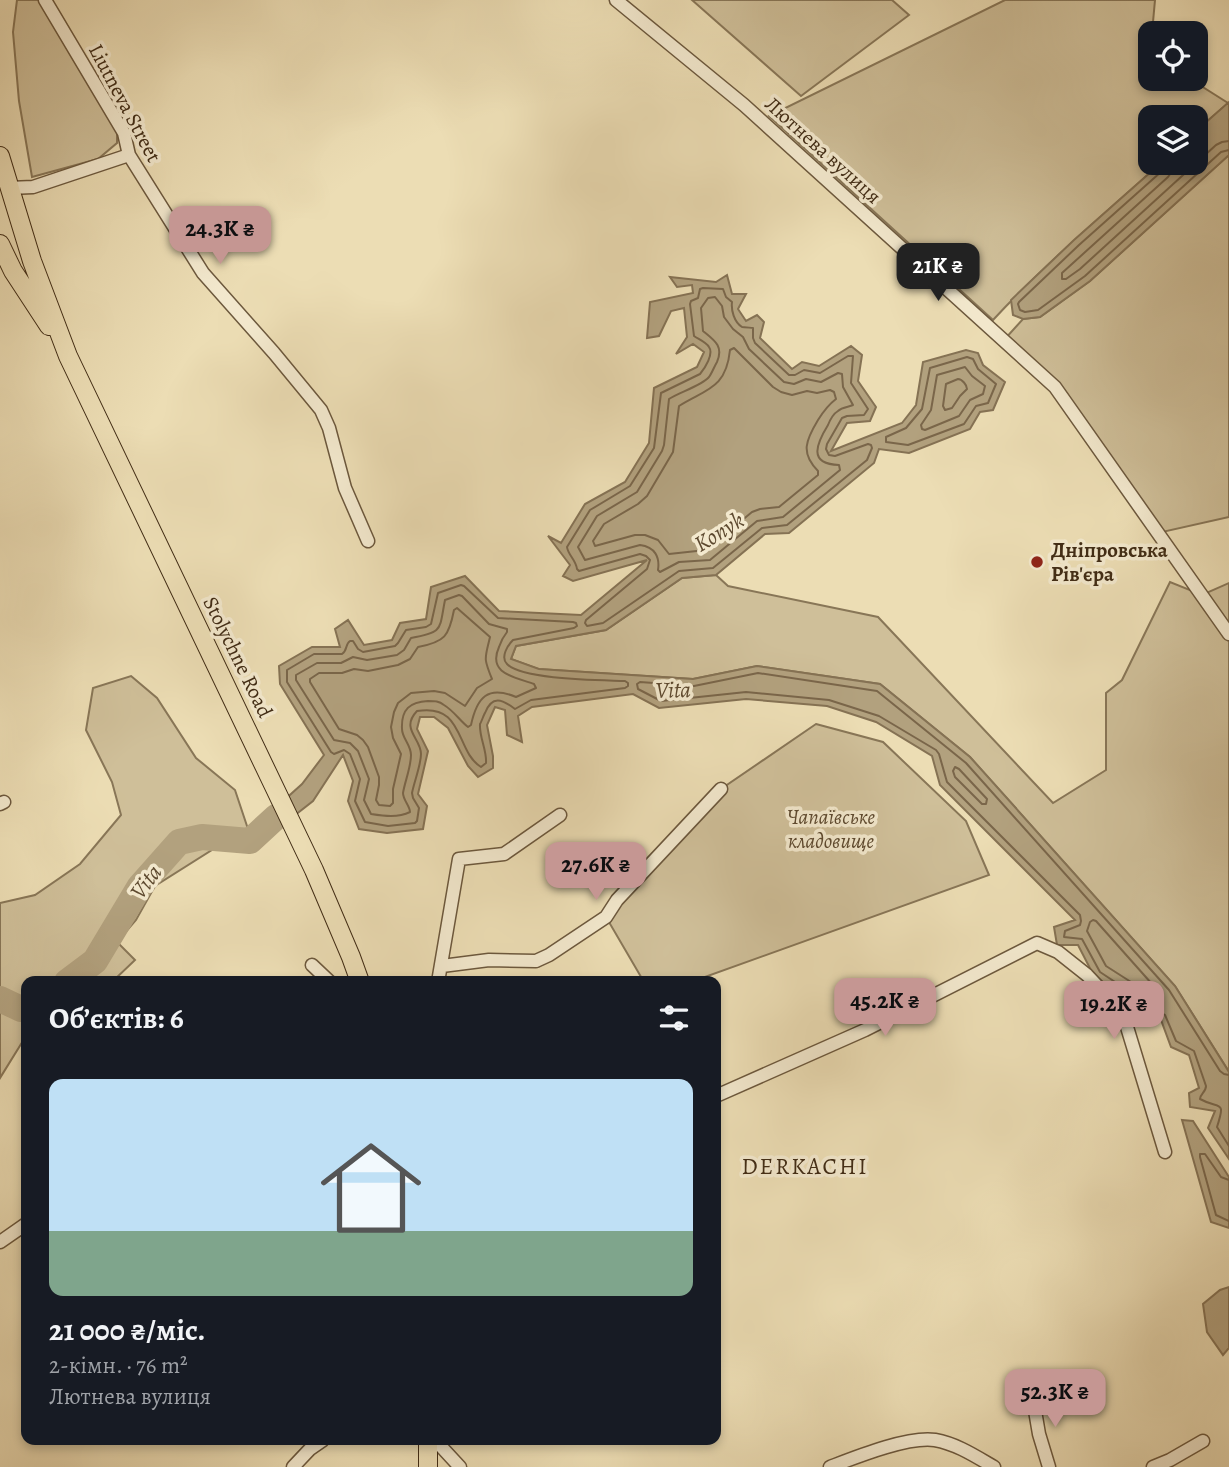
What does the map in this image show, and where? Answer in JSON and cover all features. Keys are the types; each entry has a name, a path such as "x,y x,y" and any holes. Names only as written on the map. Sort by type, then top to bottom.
{"main road":[{"name":"Stolychne Road","path":"0,156 32,261 68,356 314,870 358,976"},
{"name":"Stolychne Road","path":"0,246 68,356"},
{"path":"428,1445 428,1467"}],"street":[{"name":"Liutneva Street","path":"45,0 124,133 130,155 204,273 321,410 329,428 345,488 368,541"},
{"name":"Лютнева вулиця","path":"615,0 744,105 1055,387 1229,634"},
{"path":"9,188 33,187 130,155"},
{"path":"442,966 489,960 536,961 549,955 606,917 617,900 721,789"},
{"path":"440,976 459,859 504,854 560,815"},
{"path":"721,1094 865,1030 1037,943 1068,959 1118,1008 1127,1027 1166,1152"},
{"path":"312,965 324,976"},
{"path":"0,1242 21,1227"},
{"path":"1033,1399 1039,1434 1049,1467"},
{"path":"830,1467 870,1452 915,1441 933,1440 958,1447 994,1467"},
{"path":"1153,1467 1203,1441"},
{"path":"293,1467 316,1445"},
{"path":"440,1445 460,1467"}],"green space":[{"path":"17,0 41,0 117,117 117,143 98,159 32,177 19,101 13,32"},
{"path":"692,0 892,0 909,15 801,96"},
{"path":"1005,0 1155,0 1153,21 1138,21 1138,91 1208,90 1228,103 1208,121 1208,105 1138,105 1138,175 1148,175 1054,259 993,320 769,116"},
{"path":"1229,155 1229,517 1158,533 1055,387 1004,340 1023,319 1040,317 1090,281"},
{"path":"716,575 728,586 878,617 1053,803 1106,770 1106,693 1122,680 1170,582 1202,595 1229,583 1229,1072 1175,986 970,757 880,684 757,666 693,679 538,669 511,659 516,646 606,630 682,578"},
{"path":"131,676 157,698 196,758 235,790 253,848 212,850 155,886 136,920 117,942 135,960 118,976 21,976 21,1044 0,1078 0,903 35,895 80,864 121,815 112,782 86,730 93,688"},
{"name":"Чапаївське кладовище","path":"816,724 883,742 966,821 989,875 708,976 640,976 606,917 721,789"}],"water":[{"path":"1229,102 1229,155 1208,174 1208,121"},
{"path":"1147,175 1207,175 1090,281 1040,317 1023,319 1013,315 1011,300"},
{"name":"Konyk","path":"727,275 732,294 746,294 738,309 746,321 757,315 764,322 760,338 792,369 802,362 819,366 851,346 862,355 858,381 876,407 870,421 847,423 831,451 902,423 916,405 923,362 966,350 978,353 983,365 1005,382 993,410 980,412 970,429 909,453 879,449 874,463 789,533 765,534 716,575 682,578 606,630 516,646 511,659 539,669 693,679 757,666 880,684 970,757 1175,986 1229,1072 1229,1159 1208,1128 1215,1111 1190,1107 1189,1093 1199,1088 1189,1055 1171,1047 1161,1020 1094,976 1078,945 1057,945 1054,927 1075,920 940,785 932,756 876,722 827,706 746,699 659,708 633,694 532,707 518,716 522,742 507,735 505,710 495,707 487,725 493,768 478,777 468,766 448,728 434,717 420,717 417,729 428,751 418,794 427,806 423,829 387,833 359,829 348,801 353,781 343,755 313,801 253,848 249,832 302,784 324,755 280,684 279,666 312,647 340,647 335,629 348,620 364,645 392,640 400,623 426,619 431,587 465,576 499,611 581,615 647,560 573,581 563,576 570,565 548,536 561,543 585,504 625,482 649,443 654,388 697,367 704,352 693,344 676,354 687,337 684,308 671,311 659,336 647,338 650,302 693,293 692,285 677,287 670,277 716,282"},
{"path":"1182,1120 1193,1121 1229,1177 1229,1228 1211,1222"},
{"path":"1229,1287 1229,1348 1223,1355 1207,1332 1203,1304 1220,1290"}],"waterway":[{"name":"Vita","path":"75,976 95,961 140,886 179,842 202,837 250,841 276,817"},
{"name":"Vita","path":"0,999 21,1009"}],"place":[{"name":"Дніпровська Рів'єра","path":"1037,562"}],"district":[{"name":"DERKACHI","path":"805,1166"}]}
